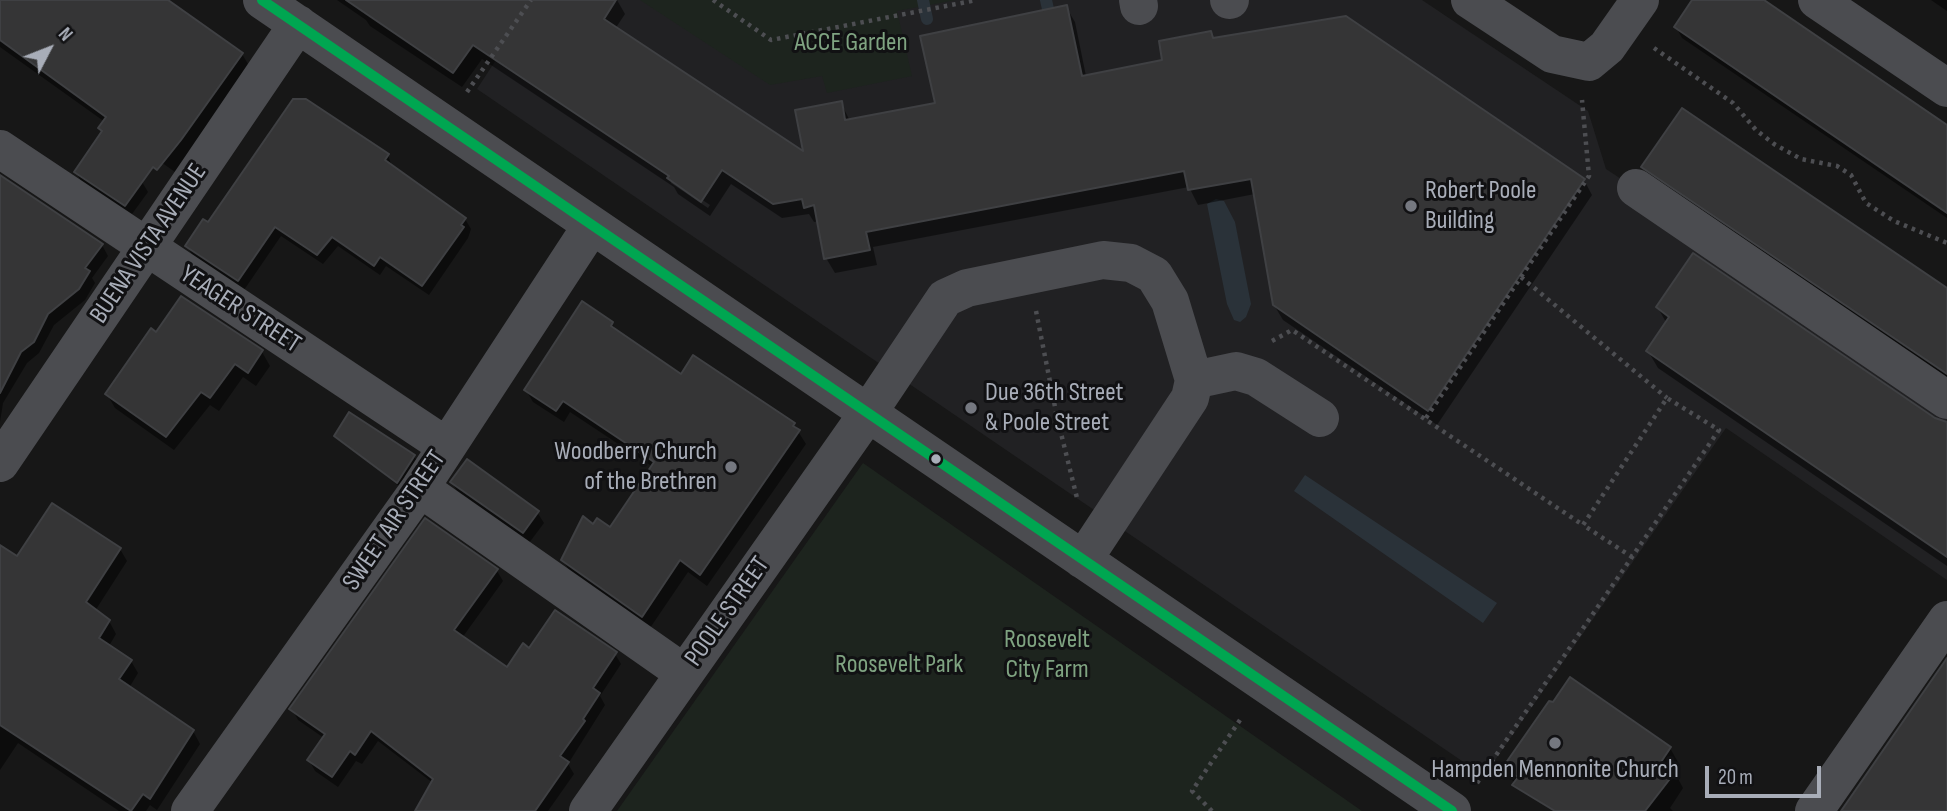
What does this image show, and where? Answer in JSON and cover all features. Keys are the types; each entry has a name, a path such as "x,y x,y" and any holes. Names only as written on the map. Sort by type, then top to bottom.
{"street":[{"path":"262,0 1083,560 1464,799"},
{"path":"1470,0 1552,54 1589,62 1607,47 1640,0"},
{"path":"1817,0 1947,88"},
{"name":"BUENA VISTA AVENUE","path":"0,463 298,24"},
{"name":"YEAGER STREET","path":"0,149 446,446"},
{"path":"1636,188 1947,400"},
{"name":"SWEET AIR STREET","path":"190,811 420,488 592,225"},
{"name":"POOLE STREET","path":"589,811 868,413 945,298 967,288 1102,260 1131,263 1154,275 1170,301 1194,380"},
{"path":"1083,560 1190,398 1194,380 1236,371 1256,377 1320,418"},
{"path":"420,488 684,673"},
{"path":"1814,811 1947,620"}],"path":[{"path":"466,93 531,0"},
{"path":"713,0 771,40 976,0"},
{"path":"1648,43 1733,103 1756,130 1774,144 1801,159 1837,166 1851,175 1866,203 1894,220 1947,243"},
{"path":"1426,418 1589,176 1582,100"},
{"path":"1464,799 1719,430 1667,398 1521,276"},
{"path":"1035,302 1057,417 1078,500"},
{"path":"1264,345 1292,330 1632,557"},
{"path":"1583,525 1667,398"},
{"path":"1212,811 1192,791 1242,717"}],"shaded area":[{"path":"535,0 1422,0 1588,111 1606,169 1947,394 1947,580 1726,428 1484,776 477,89"},
{"path":"1216,199 1224,201 1235,222 1251,304 1246,317 1240,322 1234,320 1227,304 1207,204"},
{"path":"1305,475 1497,603 1483,623 1294,491"}],"green space":[{"name":"ACCE Garden","path":"640,0 956,0 897,11 912,76 827,93 822,76 770,85"},
{"name":"Roosevelt Park","path":"863,463 1362,811 617,811"}],"building":[{"path":"0,0 168,0 243,53 181,140 157,170 153,167 125,206 74,172 102,131 98,128 106,117 0,40"},
{"name":"Robert Poole Building","path":"346,0 616,0 604,19 803,151 795,110 842,101 845,120 935,103 920,36 1067,5 1082,76 1162,60 1159,41 1211,31 1213,38 1346,16 1585,179 1428,411 1273,305 1251,179 1188,190 1184,171 866,232 870,250 824,259 814,205 804,208 802,199 773,204 722,170 701,202 667,178 669,176 473,45 453,73"},
{"path":"1692,0 1764,0 1947,125 1947,213 1674,27"},
{"path":"293,99 306,99 389,154 385,160 466,218 461,225 464,227 422,286 380,257 374,266 332,237 317,255 275,227 238,281 185,246 203,219 208,222"},
{"path":"1682,108 1947,288 1947,374 1641,167"},
{"path":"0,175 103,244 85,268 90,271 79,289 48,314 34,342 21,352 0,393"},
{"path":"1693,253 1935,418 1947,422 1947,557 1646,351 1669,317 1656,307"},
{"path":"181,296 263,350 248,373 235,364 210,398 201,392 166,437 105,394 151,328 156,332"},
{"path":"582,301 613,322 611,326 681,374 693,355 795,423 793,426 800,430 700,575 680,560 642,617 561,560 583,516 593,524 597,518 610,527 654,462 563,401 556,411 524,390"},
{"path":"349,412 415,455 397,483 334,436"},
{"path":"467,459 539,511 523,533 450,482"},
{"path":"52,503 121,548 86,602 110,620 99,638 132,660 119,679 194,730 150,799 143,794 131,811 0,725 0,545 17,556"},
{"path":"425,518 498,569 454,630 507,667 523,643 529,648 555,610 617,652 593,688 600,693 583,719 585,721 560,756 569,762 535,811 415,811 433,779 371,731 355,755 350,751 332,777 307,760 325,734 289,709"},
{"path":"1947,658 1947,811 1841,811"},
{"name":"Hampden Mennonite Church","path":"1570,677 1671,747 1661,762 1676,771 1645,811 1555,811 1512,785 1518,777 1503,767 1549,701 1553,702"}],"waterway":[{"path":"923,0 927,19"},
{"path":"1046,0 1048,9"}],"transit line":[{"path":"262,0 1452,811"}],"place":[{"name":"Robert Poole Building","path":"1411,206"},
{"name":"Due 36th Street & Poole Street","path":"971,408"},
{"name":"Woodberry Church of the Brethren","path":"731,467"},
{"name":"Hampden Mennonite Church","path":"1555,743"}],"park label":[{"name":"Roosevelt City Farm","path":"1047,655"}]}
